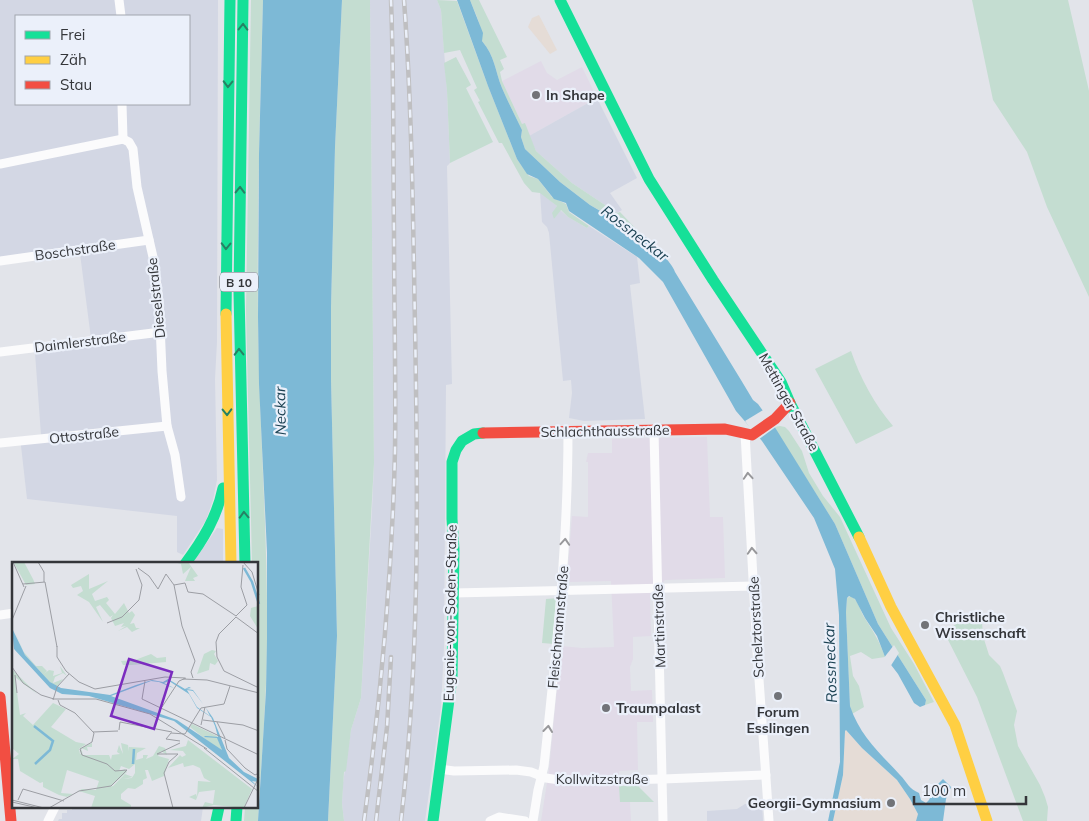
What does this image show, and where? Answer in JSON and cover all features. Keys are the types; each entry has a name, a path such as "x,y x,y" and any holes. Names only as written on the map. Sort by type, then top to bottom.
{"main road":[{"name":"B 10","path":"230,0 226,249 231,562"},
{"name":"B 10","path":"243,0 239,301 245,562"},
{"name":"Mettinger Straße","path":"560,0 649,179 781,382 790,403 854,523 895,614 955,725 987,821"},
{"path":"749,432 790,403"},
{"path":"772,416 799,424 804,428"},
{"name":"Schlachthausstraße","path":"466,438 474,434 484,433 725,429 749,432"},
{"name":"Eugenie-von-Soden-Straße","path":"433,821 450,695 453,593 452,462 456,450 466,438"},
{"path":"186,562 205,537 215,517 220,501 228,456"},
{"path":"0,698 11,821"},
{"path":"216,821 221,808"},
{"path":"221,808 221,821"},
{"path":"236,821 237,808"}],"street":[{"path":"119,0 121,15"},
{"name":"Dieselstraße","path":"122,105 123,139 129,142 133,149 136,183 159,297 162,375 167,426 175,455 181,497"},
{"path":"0,164 123,139"},
{"name":"Boschstraße","path":"0,261 149,240"},
{"name":"Daimlerstraße","path":"0,352 161,332"},
{"name":"Ottostraße","path":"0,443 167,426"},
{"name":"Martinstraße","path":"654,431 663,821"},
{"name":"Fleischmannstraße","path":"533,821 544,766 562,591 567,513 568,432"},
{"name":"Schelztorstraße","path":"749,432 754,586 769,821"},
{"path":"453,593 754,586"},
{"name":"Kollwitzstraße","path":"439,769 463,771 510,770 531,772 542,777 571,781 766,774"},
{"path":"48,821 54,808"},
{"path":"490,821 499,816 525,821"}],"shaded area":[{"path":"0,0 218,0 217,342 215,379 217,480 206,520 183,555 177,552 177,516 27,499 20,437 41,435 35,353 92,346 79,246 0,257"},
{"path":"370,0 437,0 441,10 447,91 450,163 447,166 452,384 446,385 444,647 441,707 425,821 344,821 342,803 351,730 361,698 374,463"},
{"path":"539,15 557,50 550,54 528,27 532,18"},
{"path":"541,61 547,73 557,80 582,67 597,98 529,136 525,124 522,124 502,81"},
{"path":"597,98 637,178 610,193 622,210 617,213 572,183 536,151 529,136"},
{"path":"540,192 557,206 554,219 560,210 568,217 587,228 589,226 637,257 640,283 630,285 645,419 584,421 569,418 572,393 571,380 563,381 549,233 547,227 542,222"},
{"path":"707,437 710,517 723,517 725,578 665,580 650,596 651,636 633,637 633,659 630,667 631,691 652,690 653,722 637,722 638,770 619,771 620,802 630,802 631,821 541,821 549,770 561,646 582,648 614,647 611,581 570,582 567,579 572,516 588,517 588,462 586,462 588,453 612,453 612,439"},
{"path":"217,528 223,529 223,562 193,562"},
{"name":"Georgii-Gymnasium","path":"845,730 897,780 918,814 916,821 833,821 843,775"},
{"path":"762,803 763,821 707,821 707,811 737,809 745,804"},
{"path":"72,808 203,808 201,821 58,821 62,819 62,813 72,810"}],"green space":[{"path":"251,0 263,0 258,199 258,318 266,559 267,663 259,805 259,562 252,562 246,310"},
{"path":"342,0 370,0 374,463 361,698 351,730 346,771 344,772 342,803 344,821 328,821 337,636 331,307 335,147"},
{"path":"437,0 457,1 517,159 529,176 538,179 552,197 566,204 569,212 589,226 587,228 568,217 561,210 554,219 552,213 557,206 540,193 532,192 524,183 502,143 499,143 478,102 480,101 474,90 477,88 460,50 444,53 441,10"},
{"path":"470,0 479,0 507,57 500,60 504,69 500,72 502,81 522,124 525,123 536,151 572,183 617,213 620,212 639,232 590,205 560,182 525,149 521,137 522,130 502,88 492,58 482,41 480,25"},
{"path":"972,0 1068,0 1089,91 1089,297 1047,207 1027,152 993,100"},
{"path":"456,57 471,85 466,88 493,142 450,163 444,63"},
{"path":"851,351 869,391 893,426 856,444 815,369"},
{"path":"774,427 785,427 789,431 802,451 809,473 823,496 840,517 891,628 914,664 934,702 925,705 926,700 878,624 835,524"},
{"path":"851,596 873,631 885,657 872,659 861,652 850,656 853,676 859,686 864,707 852,714 850,706 846,612 847,598"},
{"path":"558,598 554,644 542,643 546,599"},
{"path":"965,618 972,622 982,622 983,636 989,655 1000,666 1003,673 1017,711 1014,725 1018,746 1045,797 1048,807 1047,821 1023,821 977,697 944,632"},
{"path":"619,786 638,786 654,802 620,802"},
{"path":"245,808 259,808 258,821 244,821"}],"water":[{"name":"Neckar","path":"263,0 342,0 335,147 331,307 337,636 328,821 258,821 266,691 267,639 267,552 259,384 259,154"},
{"name":"Rossneckar","path":"457,0 470,0 483,33 482,41 492,58 502,88 522,130 521,137 525,149 560,182 590,205 647,238 667,259 753,400 776,429 835,524 878,624 926,700 925,705 920,707 914,703 898,674 885,657 877,636 855,599 849,596 847,598 846,612 850,706 854,717 878,751 910,787 919,793 921,800 926,803 935,787 943,779 951,787 946,799 943,821 916,821 918,814 897,780 862,748 846,730 843,775 833,821 828,821 840,762 839,615 835,569 814,518 762,441 736,411 663,282 639,258 569,211 566,203 554,199 538,179 527,174 517,159"}],"pier":[{"path":"765,409 777,426 758,440 745,421"},
{"path":"894,645 899,653 890,667 883,659"}],"railway":[{"path":"364,821 376,729 385,636 394,497 395,396 391,0"},
{"path":"401,821 412,698 417,512 412,163 404,0"},
{"path":"376,821 387,727 391,657"}],"traffic: fast":[{"path":"226,314 230,0"},
{"path":"243,0 239,292 245,562"},
{"path":"560,0 649,179 781,382 859,537"},
{"path":"433,821 452,677 454,549 452,462 456,450 462,441 474,434 483,433"},
{"path":"186,562 208,528 217,509 223,488"},
{"path":"216,821 219,808"},
{"path":"236,821 237,808"}],"traffic: slow":[{"path":"226,314 231,562"},
{"path":"859,537 891,607 955,725 987,821"}],"traffic: jam":[{"path":"483,433 725,429 752,435 775,419 790,403"},
{"path":"0,697 11,821"}],"place":[{"name":"In Shape","path":"536,95"},
{"name":"Christliche Wissenschaft","path":"925,625"},
{"name":"Forum Esslingen","path":"778,696"},
{"name":"Traumpalast","path":"606,708"},
{"name":"Georgii-Gymnasium","path":"891,803"}]}
